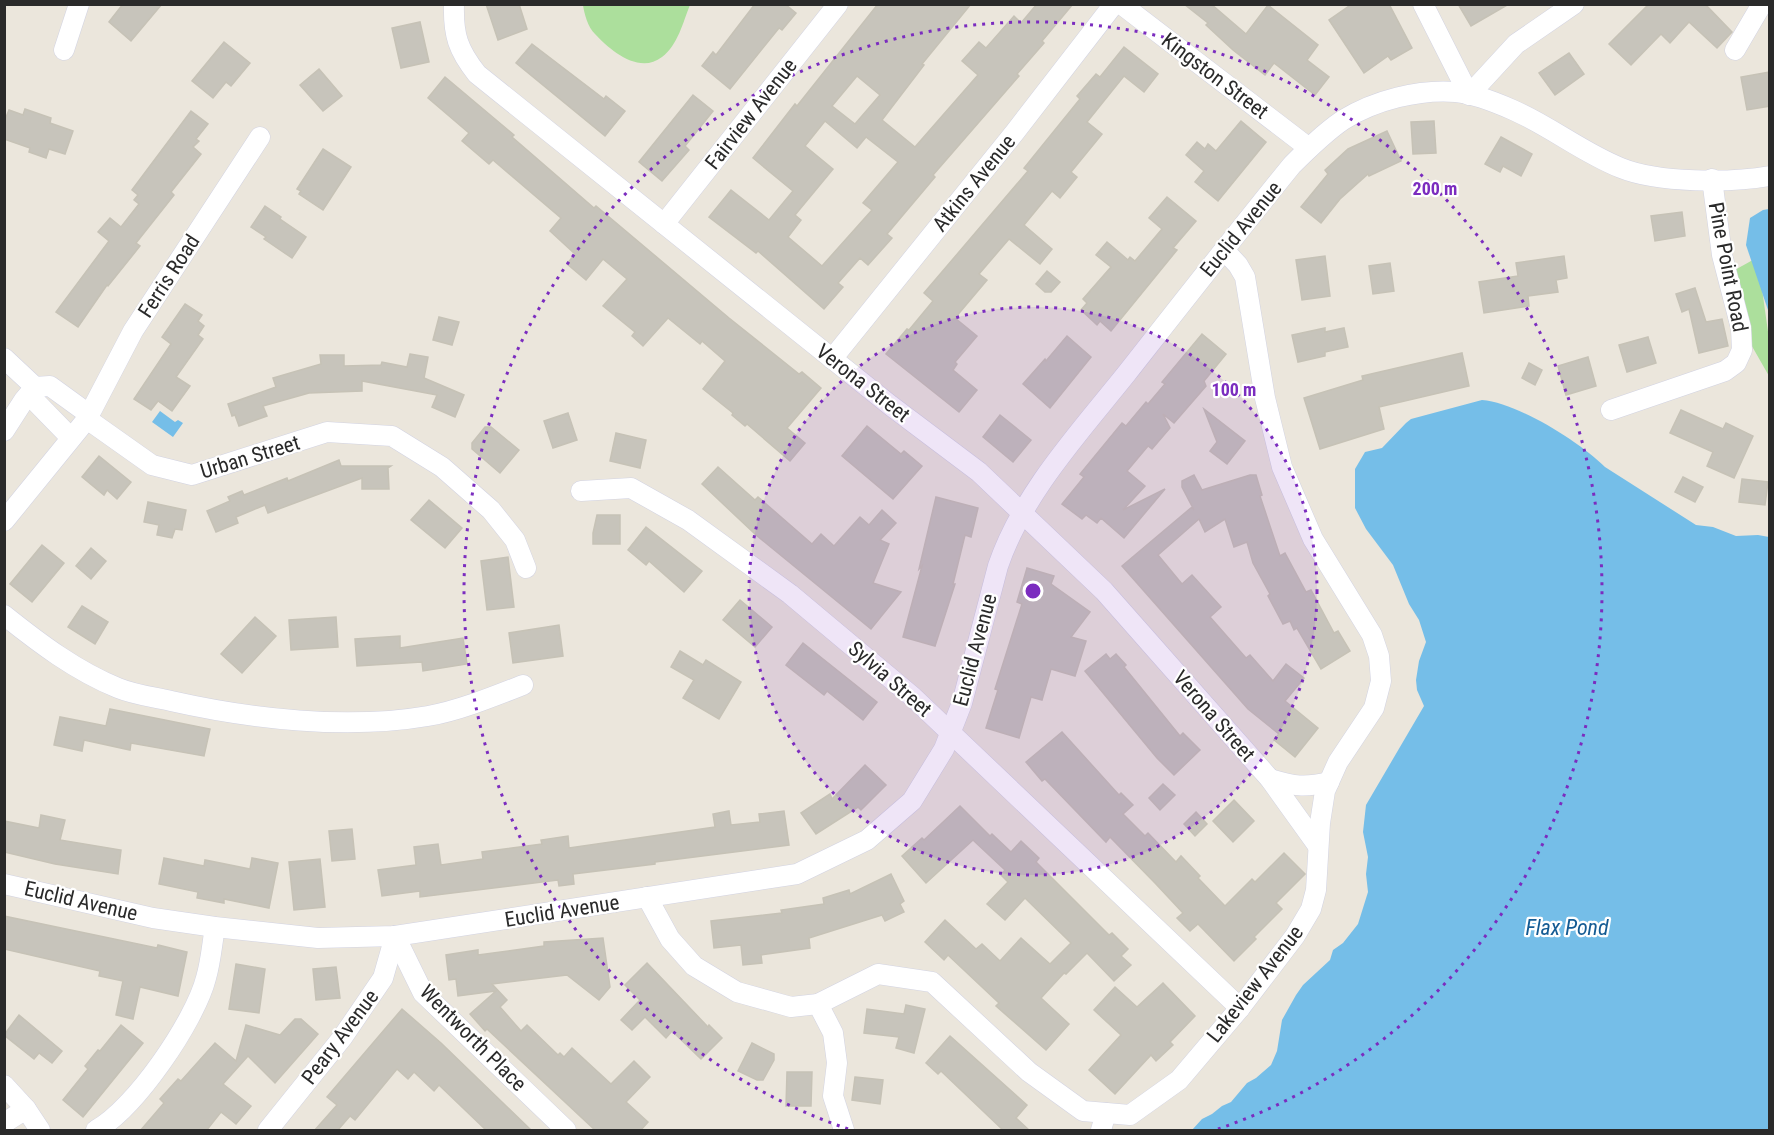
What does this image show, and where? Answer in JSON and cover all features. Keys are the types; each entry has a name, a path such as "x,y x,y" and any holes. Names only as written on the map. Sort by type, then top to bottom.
{"street":[{"path":"64,50 79,4"},
{"name":"Verona Street","path":"454,4 453,23 456,39 463,57 477,74 890,405 979,472 1104,591 1270,779 1318,846"},
{"name":"Fairview Avenue","path":"664,224 838,4"},
{"name":"Atkins Avenue","path":"832,359 1015,132 1114,4"},
{"name":"Kingston Street","path":"1121,4 1309,148"},
{"path":"1423,4 1469,95 1516,44 1574,4"},
{"path":"1735,50 1762,4"},
{"name":"Euclid Avenue","path":"4,884 153,918 318,938 395,936 797,873 867,840 912,801 944,750 951,733 962,703 998,567 1022,513 1075,438 1292,165 1343,120 1371,105 1429,92 1458,92 1514,110 1590,153 1622,168 1649,176 1685,180 1770,176"},
{"name":"Ferris Road","path":"88,417 133,332 260,137"},
{"name":"Pine Point Road","path":"1611,410 1725,371 1736,363 1742,350 1741,328 1722,255 1712,179"},
{"name":"Lakeview Avenue","path":"647,897 670,939 694,966 737,992 791,1007 818,1005 878,974 932,982 1029,1072 1083,1111 1104,1122 1130,1115 1179,1080 1240,1008 1295,936 1311,909 1316,890 1322,805 1329,782 1342,755 1374,708 1382,681 1376,644 1357,608 1313,539 1282,467 1265,398 1245,277 1238,265 1224,250"},
{"path":"4,358 35,387"},
{"name":"Urban Street","path":"35,387 50,386 152,465 192,475 327,432 392,436 442,467 490,510 515,540 526,568"},
{"path":"35,387 34,400 71,438"},
{"path":"4,431 35,387"},
{"path":"4,521 88,417"},
{"name":"Sylvia Street","path":"581,491 631,488 688,520 790,594 913,697 1240,1008"},
{"path":"4,615 68,663 120,689 220,712 288,720 379,722 430,716 523,685"},
{"name":"Verona Street","path":"1270,779 1296,787 1329,782"},
{"path":"96,1131 132,1099 181,1034 206,978 215,927"},
{"name":"Peary Avenue","path":"268,1131 342,1038 383,978 395,936"},
{"name":"Wentworth Place","path":"395,936 423,993 566,1131"},
{"path":"818,1005 834,1033 837,1063 833,1096 844,1131"},
{"path":"4,1085 26,1109 40,1131"},
{"path":"4,1123 26,1109"}],"green space":[{"path":"583,4 690,5 679,33 668,52 653,62 644,63 625,58 601,40 590,28"},
{"path":"1769,251 1758,260 1769,339 1769,376 1733,313 1724,276"}],"water":[{"path":"1770,209 1769,313 1746,245 1750,218 1763,210"},
{"name":"Flax Pond","path":"1482,400 1513,408 1548,425 1580,446 1605,467 1696,525 1713,527 1736,536 1769,537 1769,1130 1192,1130 1202,1119 1231,1102 1247,1083 1271,1065 1277,1051 1282,1020 1296,995 1303,985 1330,960 1333,950 1343,943 1358,924 1368,892 1366,874 1368,857 1363,832 1366,805 1424,706 1417,690 1416,680 1419,661 1426,642 1419,620 1409,604 1393,565 1366,529 1355,508 1355,469 1365,452 1382,448 1411,419"},
{"path":"160,411 175,422 178,420 183,423 173,437 152,422"}],"building":[{"path":"123,4 162,4 131,41 109,22"},
{"path":"486,4 519,4 527,29 498,40"},
{"path":"755,4 785,4 796,13 782,30 779,28 730,89 702,66 713,52 716,55"},
{"path":"878,4 971,4 922,64 924,65 882,120 915,147 978,75 962,61 979,42 986,48 1014,16 1021,23 1037,4 1073,4 1017,74 1019,76 933,175 935,177 887,234 892,238 868,265 860,258 838,283 843,287 824,309 758,251 756,253 709,217 731,190 769,220 793,191 753,158 795,104 797,106","holes":["857,76 880,95 855,124 832,106","825,121 857,148 866,137 898,162 863,203 872,210 822,266 788,237 801,220 795,215 833,169 805,146"]},
{"path":"1184,4 1211,4 1246,34 1268,5 1318,45 1307,60 1329,77 1315,95 1274,63 1265,75 1233,50 1206,25 1208,23"},
{"path":"1352,4 1389,4 1412,48 1391,60 1388,56 1364,73 1329,20"},
{"path":"1458,4 1509,4 1471,26"},
{"path":"1649,4 1705,4 1732,32 1717,48 1689,22 1670,43 1661,34 1631,65 1609,44"},
{"path":"420,22 429,62 401,68 392,28"},
{"path":"224,42 250,63 231,86 226,82 213,98 192,81"},
{"path":"532,44 604,99 606,96 625,111 605,136 516,63"},
{"path":"1124,47 1158,74 1144,92 1124,76 1087,122 1102,134 1071,172 1077,177 1060,198 1052,191 1024,225 1052,249 1040,264 1009,239 979,274 987,280 955,318 977,336 955,362 957,364 953,370 977,390 959,412 886,354 933,301 924,293 1028,171 1024,168 1080,99 1077,96 1096,74 1100,77"},
{"path":"1569,53 1584,74 1555,95 1539,73"},
{"path":"319,69 342,96 323,111 300,85"},
{"path":"1770,72 1770,106 1747,110 1741,77"},
{"path":"445,77 514,135 512,137 594,208 596,206 729,318 799,374 802,372 821,388 787,428 805,443 790,461 703,389 725,361 702,341 700,344 668,318 643,346 632,336 635,332 603,306 627,279 603,259 586,280 567,264 575,254 550,231 561,218 493,160 489,164 462,141 469,133 428,98"},
{"path":"693,95 713,111 685,146 689,150 662,181 639,162"},
{"path":"25,109 51,118 50,123 73,131 65,154 49,149 46,158 29,152 30,148 4,139 4,122 9,110 23,115"},
{"path":"191,111 208,124 196,139 199,141 193,147 201,154 171,192 174,195 136,243 140,246 107,285 78,327 56,312 109,241 98,232 110,218 121,227 139,204 134,200 138,195 132,190"},
{"path":"1241,121 1266,142 1218,201 1195,182 1204,171 1186,155 1197,142 1205,149 1208,144 1216,151"},
{"path":"1434,121 1436,153 1413,154 1411,122"},
{"path":"1387,131 1401,161 1369,176 1368,174 1340,199 1321,223 1301,207 1328,174 1325,170 1348,149"},
{"path":"1501,137 1532,154 1521,176 1503,166 1500,172 1485,164"},
{"path":"323,149 351,167 323,210 299,194 301,191 297,189"},
{"path":"1167,197 1196,221 1173,248 1177,250 1111,331 1100,321 1097,325 1081,310 1087,303 1083,299 1111,267 1096,255 1107,242 1128,260 1130,257 1135,261 1162,229 1149,218"},
{"path":"265,206 306,237 292,258 251,227"},
{"path":"1682,212 1685,236 1655,241 1651,216"},
{"path":"1325,256 1330,296 1302,300 1296,260"},
{"path":"1564,256 1567,278 1556,280 1558,292 1528,296 1529,306 1484,313 1479,282 1518,276 1516,263"},
{"path":"1390,263 1394,291 1373,294 1369,266"},
{"path":"1047,271 1060,282 1051,292 1045,292 1036,284"},
{"path":"1695,288 1706,322 1722,319 1728,346 1699,353 1689,309 1682,312 1676,294"},
{"path":"185,304 202,315 198,321 204,326 198,335 203,339 176,377 190,386 172,411 158,401 151,410 134,399 171,344 162,337"},
{"path":"439,317 459,322 452,345 433,340"},
{"path":"1325,328 1325,332 1344,328 1348,347 1325,352 1325,356 1298,362 1292,335"},
{"path":"1202,334 1226,354 1204,381 1206,386 1174,423 1163,414 1170,428 1152,449 1148,446 1127,471 1145,486 1123,510 1165,489 1124,538 1101,518 1097,523 1086,515 1082,519 1062,504 1084,477 1080,474 1122,423 1126,426 1146,402 1148,404 1165,384 1162,382"},
{"path":"1067,336 1091,357 1050,408 1023,384"},
{"path":"1648,337 1656,363 1627,372 1619,345"},
{"path":"1462,353 1469,386 1379,407 1384,429 1320,449 1304,398 1363,380 1362,376"},
{"path":"410,354 428,357 424,378 464,395 455,417 432,407 437,395 362,381 362,391 309,393 263,406 267,416 239,426 228,404 276,387 273,378 321,364 320,355 344,355 344,366 381,365 382,362 407,367"},
{"path":"1588,357 1596,386 1566,395 1558,366"},
{"path":"1529,363 1542,370 1535,385 1522,378"},
{"path":"1204,409 1245,441 1227,464 1210,451 1217,442"},
{"path":"1681,410 1723,429 1726,423 1753,436 1734,478 1707,466 1713,452 1670,433"},
{"path":"568,413 577,440 553,448 544,421"},
{"path":"1000,415 1031,440 1013,462 983,437"},
{"path":"867,426 901,454 904,451 922,466 893,499 842,456"},
{"path":"485,427 491,427 519,450 500,473 472,449 472,443"},
{"path":"616,433 646,440 640,468 610,461"},
{"path":"99,456 131,482 117,499 107,490 104,495 82,477"},
{"path":"339,460 341,466 391,466 388,468 389,489 362,489 362,478 268,513 265,505 236,517 238,523 216,532 207,511 230,501 228,497 242,491 244,495 287,478 288,481"},
{"path":"718,467 755,500 758,497 812,544 821,534 834,546 860,517 869,525 882,510 896,523 880,540 889,544 873,583 901,592 871,629 756,535 702,484"},
{"path":"1194,475 1202,490 1256,475 1262,495 1260,496 1280,556 1285,553 1306,592 1311,590 1334,633 1338,631 1350,651 1321,669 1297,628 1294,630 1290,621 1283,624 1253,563 1247,542 1234,547 1225,519 1205,532 1199,519 1158,555 1182,584 1192,575 1221,607 1210,617 1246,658 1250,655 1273,681 1286,664 1304,678 1285,701 1318,728 1295,757 1274,740 1279,734 1248,709 1122,566 1192,507 1194,510 1182,487 1182,481"},
{"path":"1683,477 1703,487 1695,502 1675,492"},
{"path":"1742,479 1768,482 1765,505 1739,502"},
{"path":"936,497 978,508 971,537 965,535 953,584 955,584 935,646 903,637 922,566 919,569"},
{"path":"429,500 462,528 445,548 411,520"},
{"path":"148,502 186,510 182,530 175,529 172,538 157,535 159,525 144,522"},
{"path":"597,515 620,515 620,544 593,544"},
{"path":"646,527 702,571 684,592 649,561 646,565 628,550"},
{"path":"42,545 64,563 32,602 10,584"},
{"path":"91,548 106,561 91,579 76,566"},
{"path":"508,557 514,607 487,610 481,561"},
{"path":"1027,568 1054,576 1051,584 1090,612 1071,637 1086,641 1075,676 1051,669 1042,700 1031,697 1019,738 986,728 998,690 995,689 1022,604 1017,602"},
{"path":"740,600 772,627 755,647 723,620"},
{"path":"82,606 108,622 95,644 68,627"},
{"path":"255,617 276,636 242,673 221,654"},
{"path":"336,617 338,647 291,650 289,620"},
{"path":"559,625 563,656 513,663 509,633"},
{"path":"400,636 400,648 463,638 467,664 423,671 422,662 357,666 355,639"},
{"path":"803,643 877,702 863,720 827,691 824,695 786,665"},
{"path":"680,651 703,665 706,660 741,682 719,719 683,698 694,680 671,667"},
{"path":"1106,654 1110,659 1116,654 1180,736 1183,733 1200,750 1174,775 1157,758 1085,671"},
{"path":"110,709 210,729 204,756 131,743 130,750 84,740 82,751 54,745 60,717 106,726"},
{"path":"1062,732 1119,795 1121,793 1133,805 1123,814 1145,836 1148,833 1176,862 1181,856 1225,906 1252,879 1255,882 1284,853 1305,874 1276,903 1282,909 1234,961 1198,924 1190,931 1177,918 1183,913 1155,883 1110,837 1106,842 1045,779 1042,781 1026,762"},
{"path":"865,765 886,785 861,810 858,807 816,834 801,813 830,794 832,799"},
{"path":"1163,784 1175,795 1160,810 1149,798"},
{"path":"1234,800 1254,821 1233,842 1213,821"},
{"path":"960,806 990,836 992,834 1011,852 1021,841 1039,858 1036,862 1109,935 1112,933 1128,949 1121,956 1131,965 1114,981 1087,953 1041,998 1069,1024 1046,1050 996,1006 999,1003 948,955 944,960 925,942 945,920 976,949 982,944 1000,961 1021,938 1050,964 1071,943 1025,898 1005,920 987,904 1008,882 1001,875 1005,870 973,840 926,883 902,856 922,838 924,840"},
{"path":"729,811 731,825 760,822 759,814 784,811 789,845 573,874 574,884 559,886 558,880 420,897 420,891 382,896 378,870 416,865 414,847 438,844 441,865 483,859 482,852 542,844 541,840 568,836 569,848 715,827 713,814"},
{"path":"1196,812 1207,824 1195,836 1184,824"},
{"path":"41,815 65,820 60,840 121,850 118,874 55,864 4,852 4,821 39,828"},
{"path":"352,829 355,859 332,861 329,831"},
{"path":"164,858 204,866 205,860 250,869 252,858 278,863 269,908 224,899 224,903 197,898 198,892 159,884"},
{"path":"320,859 325,907 294,910 289,862"},
{"path":"891,874 904,901 900,904 904,912 885,921 882,915 809,938 810,948 761,955 762,963 743,965 741,945 714,948 711,921 782,913 781,910 824,904 823,898 849,890 850,894"},
{"path":"4,916 157,948 158,945 187,952 178,996 140,987 133,1019 116,1015 123,981 99,976 100,971 4,949"},
{"path":"603,938 610,987 599,1000 567,975 492,984 507,1000 500,1007 521,1031 527,1025 558,1055 560,1053 564,1057 572,1048 611,1084 634,1061 650,1077 626,1102 648,1122 640,1131 596,1131 487,1029 485,1031 470,1014 496,991 458,996 456,979 449,980 446,955 478,950 478,955 544,946 544,942"},
{"path":"647,963 708,1027 709,1025 722,1038 701,1059 672,1031 666,1038 645,1017 632,1030 621,1020 640,1000 625,985"},
{"path":"236,964 265,969 259,1013 229,1009"},
{"path":"336,967 340,998 316,1000 313,969"},
{"path":"1163,983 1195,1016 1170,1042 1173,1045 1156,1061 1151,1055 1115,1094 1089,1070 1121,1035 1094,1010 1115,987 1137,1007"},
{"path":"906,1005 925,1009 914,1053 896,1048 899,1037 864,1033 867,1009 904,1014"},
{"path":"402,1009 441,1043 532,1131 487,1131 439,1085 434,1091 414,1072 408,1079 397,1069 355,1120 350,1116 337,1131 314,1131 337,1105 327,1097"},
{"path":"19,1015 62,1051 52,1063 39,1053 34,1059 4,1035"},
{"path":"295,1019 301,1019 318,1034 275,1083 248,1056 223,1084 251,1106 236,1124 221,1112 206,1131 140,1131 164,1103 160,1099 178,1079 181,1081 215,1043 236,1061 246,1025 280,1035"},
{"path":"121,1025 143,1043 83,1117 63,1100 88,1069 85,1066"},
{"path":"950,1036 1027,1105 1016,1118 1030,1131 1004,1131 941,1071 938,1074 926,1063"},
{"path":"752,1043 774,1054 774,1060 763,1080 757,1080 738,1071"},
{"path":"787,1072 812,1072 811,1106 786,1106"},
{"path":"855,1077 883,1080 880,1104 852,1100"}]}
